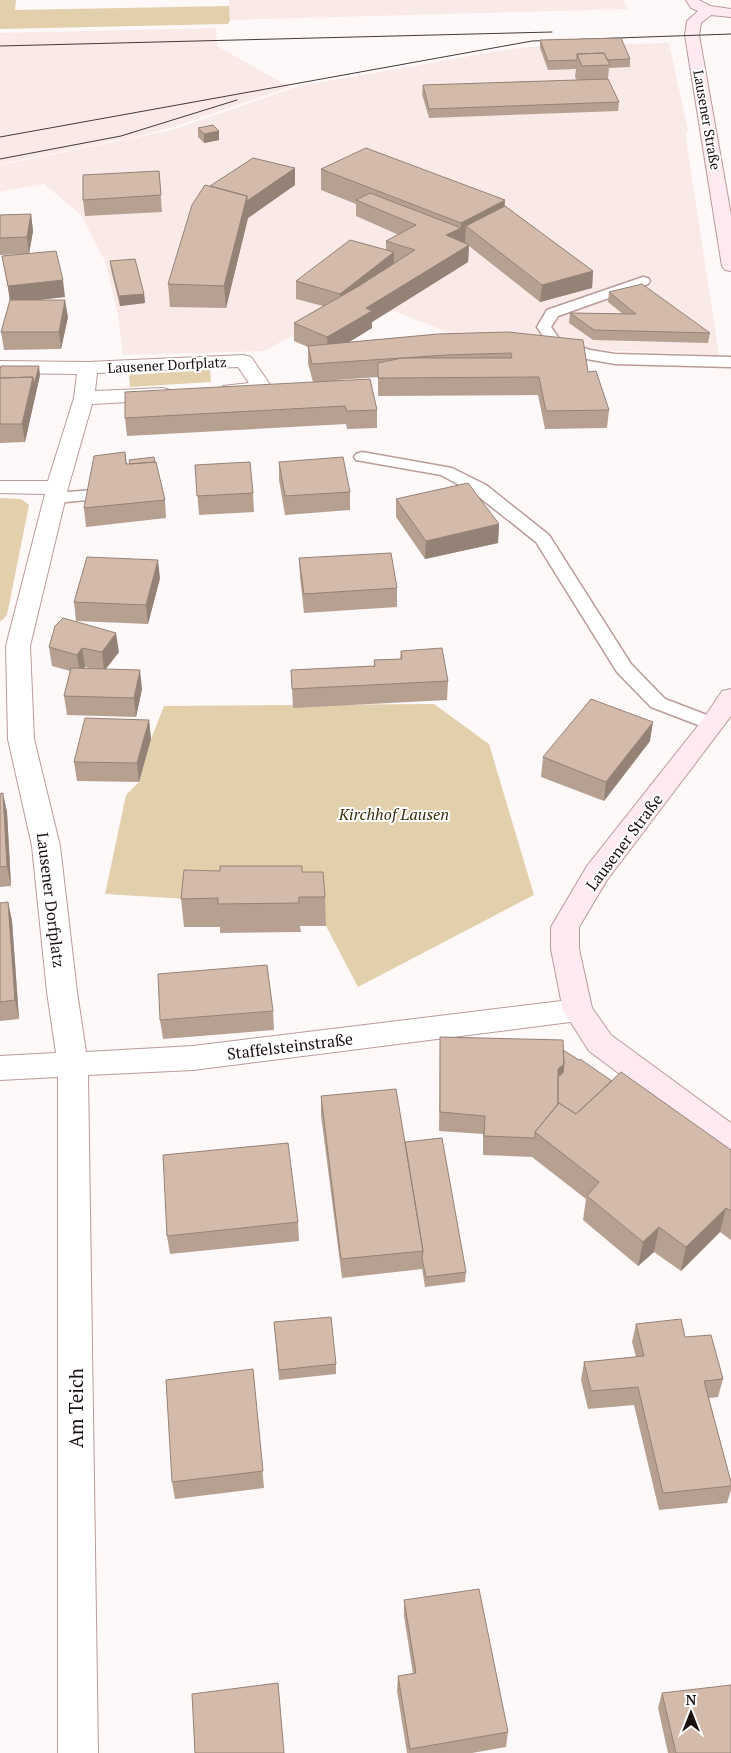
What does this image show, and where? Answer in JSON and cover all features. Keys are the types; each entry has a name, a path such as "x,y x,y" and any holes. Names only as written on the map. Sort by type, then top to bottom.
{"main road":[{"path":"691,0 695,5 707,11 731,13"},
{"name":"Lausener Straße","path":"707,11 694,21 692,35 731,266"},
{"name":"Lausener Straße","path":"724,712 597,874 565,928 565,950 578,1010 600,1043 731,1140"}],"street":[{"name":"Lausener Dorfplatz","path":"74,1063 62,992 46,846 11,741 9,646 84,398 88,368 244,361 263,389 213,391"},
{"path":"0,367 88,368"},
{"name":"Lausener Dorfplatz","path":"84,398 184,393"},
{"path":"0,487 56,493"},
{"name":"Staffelsteinstraße","path":"0,1068 193,1058 578,1010"},
{"name":"Am Teich","path":"74,1063 78,1753"}],"lane":[{"path":"642,281 552,313 544,328 555,343 587,354 615,359 731,362"},
{"path":"362,458 446,471 480,489 543,539 624,668 658,703 724,712"},
{"path":"56,493 92,495"}],"shaded area":[{"path":"229,0 623,0 628,9 230,20"},
{"path":"216,28 217,46 290,87 173,127 143,135 0,164 0,33"},
{"path":"669,43 688,130 686,139 719,355 480,345 361,298 264,351 123,355 118,315 105,261 81,215 44,184 0,192 0,165 172,130 299,86 499,51 538,46"}],"green space":[{"path":"0,0 16,0 15,10 229,6 230,20 228,24 0,29"},
{"path":"210,370 211,382 130,387 129,375"},
{"path":"0,498 21,499 29,505 7,615 0,622"},
{"name":"Kirchhof Lausen","path":"434,704 489,744 534,895 358,987 326,926 323,900 187,899 105,894 126,795 139,782 151,739 164,706"}],"building":[{"path":"621,38 630,59 607,60 604,53 577,54 577,60 548,61 540,40"},
{"path":"604,53 610,65 582,66 577,54"},
{"path":"608,79 619,102 429,109 423,85"},
{"path":"213,125 219,131 204,134 198,128"},
{"path":"366,148 505,200 461,223 321,169"},
{"path":"253,158 295,168 247,201 247,196 210,186"},
{"path":"159,171 161,195 83,200 83,175"},
{"path":"205,185 247,196 224,286 168,284 192,205"},
{"path":"370,193 461,228 446,235 469,245 366,308 372,311 327,337 294,323 359,286 415,250 386,241 416,225 356,200"},
{"path":"505,206 593,271 542,285 466,226"},
{"path":"31,214 27,237 0,238 0,215"},
{"path":"350,240 394,252 340,294 296,281"},
{"path":"56,251 63,280 8,286 2,256"},
{"path":"135,259 144,294 119,296 110,261"},
{"path":"642,284 710,333 594,330 570,313 636,314 609,292"},
{"path":"10,300 65,300 59,332 1,332"},
{"path":"508,332 583,340 588,372 596,371 609,410 546,411 539,377 378,378 378,363 402,358 312,364 308,346 438,334","holes":["511,353 512,358 402,358"]},
{"path":"1,366 39,366 34,385 33,377 0,378"},
{"path":"33,377 22,424 0,424 0,378"},
{"path":"370,379 377,410 347,411 345,406 125,418 125,392"},
{"path":"125,452 126,464 156,462 165,500 84,508 94,456"},
{"path":"154,457 155,462 130,464 129,460"},
{"path":"343,457 350,492 285,496 279,462"},
{"path":"250,462 253,493 197,496 195,465"},
{"path":"468,483 499,524 426,541 396,499"},
{"path":"391,553 397,588 304,594 299,558"},
{"path":"87,557 158,560 146,605 74,602"},
{"path":"63,618 116,633 102,652 82,648 77,655 49,647 55,626"},
{"path":"442,648 448,681 292,689 291,670 375,666 374,660 402,659 401,651"},
{"path":"71,668 140,670 134,698 64,696"},
{"path":"591,699 653,722 606,782 543,757"},
{"path":"85,718 149,720 137,763 74,762"},
{"path":"3,793 7,866 0,867 0,794"},
{"path":"220,866 302,866 302,872 323,872 325,897 299,897 299,903 218,904 218,898 181,899 184,870 220,871"},
{"path":"8,902 15,1000 0,1002 0,903"},
{"path":"267,965 273,1011 160,1020 158,974"},
{"path":"440,1037 563,1040 564,1064 558,1069 558,1104 535,1132 535,1138 484,1136 485,1116 440,1112"},
{"path":"563,1050 612,1081 576,1114 558,1104 558,1077 563,1073"},
{"path":"621,1072 731,1150 731,1211 726,1208 686,1247 659,1227 643,1242 587,1196 599,1182 535,1132 559,1103 576,1114"},
{"path":"396,1089 423,1251 341,1259 321,1096"},
{"path":"442,1138 466,1272 426,1277 405,1142"},
{"path":"288,1143 298,1222 167,1236 163,1155"},
{"path":"331,1317 336,1364 279,1370 274,1322"},
{"path":"681,1319 685,1337 711,1335 723,1379 704,1381 731,1486 663,1493 638,1387 591,1391 584,1362 644,1356 636,1324"},
{"path":"253,1369 263,1471 172,1482 166,1380"},
{"path":"479,1589 508,1732 410,1749 398,1676 416,1673 404,1600"},
{"path":"278,1683 284,1753 195,1753 192,1694"},
{"path":"731,1685 731,1753 676,1753 662,1693"}],"tram line":[{"path":"0,46 552,32"},
{"path":"0,137 532,41 731,34"},
{"path":"0,159 121,136 237,100"}]}
